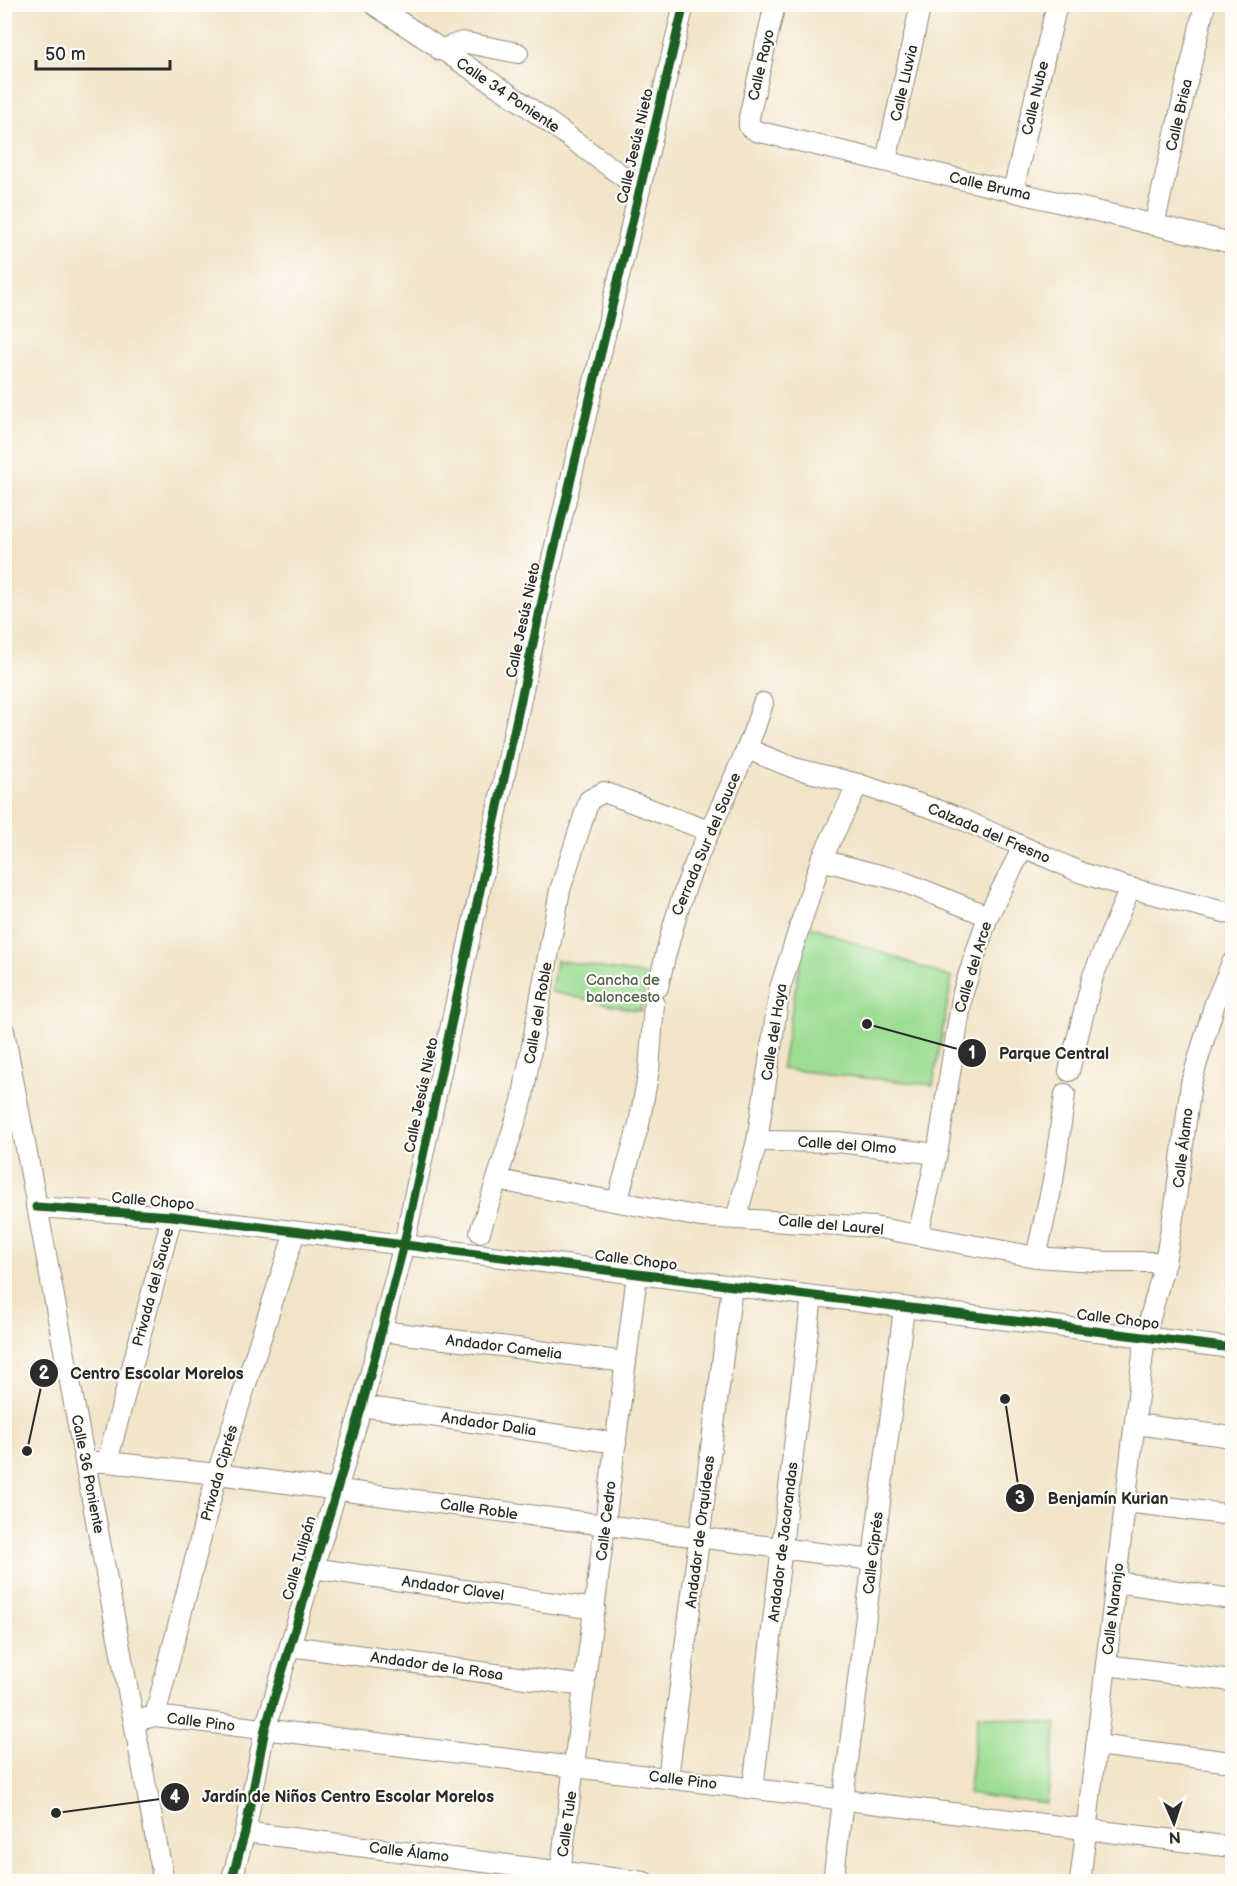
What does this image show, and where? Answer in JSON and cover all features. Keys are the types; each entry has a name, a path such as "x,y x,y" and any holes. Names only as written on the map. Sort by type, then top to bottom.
{"street":[{"name":"Calle 34 Poniente","path":"372,4 524,104 640,189"},
{"name":"Calle Jesús Nieto","path":"404,1244 544,592 684,4"},
{"name":"Calle Rayo","path":"750,126 749,117 775,4"},
{"name":"Calle Lluvia","path":"886,161 921,4"},
{"name":"Calle Nube","path":"1013,191 1057,4"},
{"name":"Calle Brisa","path":"1154,225 1205,4"},
{"path":"440,50 462,42 518,53"},
{"name":"Calle Bruma","path":"750,126 756,131 1233,243"},
{"name":"Cerrada Sur del Sauce","path":"617,1202 639,1124 649,1070 656,996 674,922 709,831 747,749 763,703"},
{"name":"Calzada del Fresno","path":"747,749 803,771 858,784 950,814 1082,873 1130,888 1233,914"},
{"name":"Calle del Haya","path":"736,1219 757,1141 780,988 821,860 858,784"},
{"name":"Calle del Roble","path":"480,1232 522,1101 560,890 589,800 595,794 604,792 709,831"},
{"name":"Calle del Arce","path":"918,1235 937,1154 963,992 988,916 1023,847"},
{"path":"821,860 899,880 988,916"},
{"path":"1069,1071 1093,976 1130,888"},
{"name":"Calle Álamo","path":"1145,1337 1165,1262 1175,1206 1191,1083 1215,1003 1233,963"},
{"name":"Calle 36 Poniente","path":"4,1031 164,1881"},
{"path":"1036,1257 1053,1181 1065,1094"},
{"name":"Calle del Olmo","path":"757,1141 838,1142 937,1154"},
{"name":"Calle del Laurel","path":"498,1180 689,1215 824,1222 918,1235 1036,1257 1108,1262 1165,1262"},
{"name":"Calle Chopo","path":"36,1207 172,1216 1233,1348"},
{"name":"Privada del Sauce","path":"107,1462 172,1216"},
{"name":"Privada Ciprés","path":"155,1716 217,1474 295,1232"},
{"name":"Calle Tulipán","path":"231,1881 245,1832 265,1730 335,1489 362,1406 404,1244"},
{"name":"Calle Cedro","path":"574,1767 637,1275"},
{"name":"Andador de Orquídeas","path":"668,1778 732,1287"},
{"name":"Andador de Jacarandas","path":"753,1788 812,1296"},
{"name":"Calle Ciprés","path":"833,1881 904,1308"},
{"name":"Andador Camelia","path":"382,1331 626,1362"},
{"name":"Calle Naranjo","path":"1080,1881 1145,1337"},
{"name":"Andador Dalia","path":"362,1406 616,1443"},
{"path":"1135,1424 1233,1437"},
{"name":"Calle Roble","path":"85,1462 107,1462 217,1474 872,1560"},
{"path":"1126,1502 1233,1515"},
{"name":"Andador Clavel","path":"312,1568 595,1609"},
{"path":"1116,1582 1233,1599"},
{"name":"Andador de la Rosa","path":"290,1646 585,1686"},
{"path":"1106,1665 1233,1681"},
{"name":"Calle Pino","path":"135,1720 155,1716 1233,1847"},
{"path":"1096,1745 1233,1762"},
{"name":"Calle Tule","path":"560,1876 574,1767"},
{"name":"Calle Álamo","path":"245,1832 560,1876 644,1881"}],"green space":[{"path":"807,925 952,978 933,1085 781,1069"},
{"name":"Cancha de baloncesto","path":"556,960 646,975 641,1011 551,992"},
{"path":"978,1715 1057,1724 1047,1803 968,1794"}],"cycle path":[{"path":"231,1882 245,1832 265,1729 362,1406 404,1244 544,592 684,4"},
{"path":"36,1207 172,1216 1232,1348"}],"place":[{"name":"Parque Central","path":"867,1024"},
{"name":"Benjamín Kurian","path":"1005,1399"},
{"name":"Centro Escolar Morelos","path":"27,1451"},
{"name":"Jardín de Niños Centro Escolar Morelos","path":"56,1813"}]}
